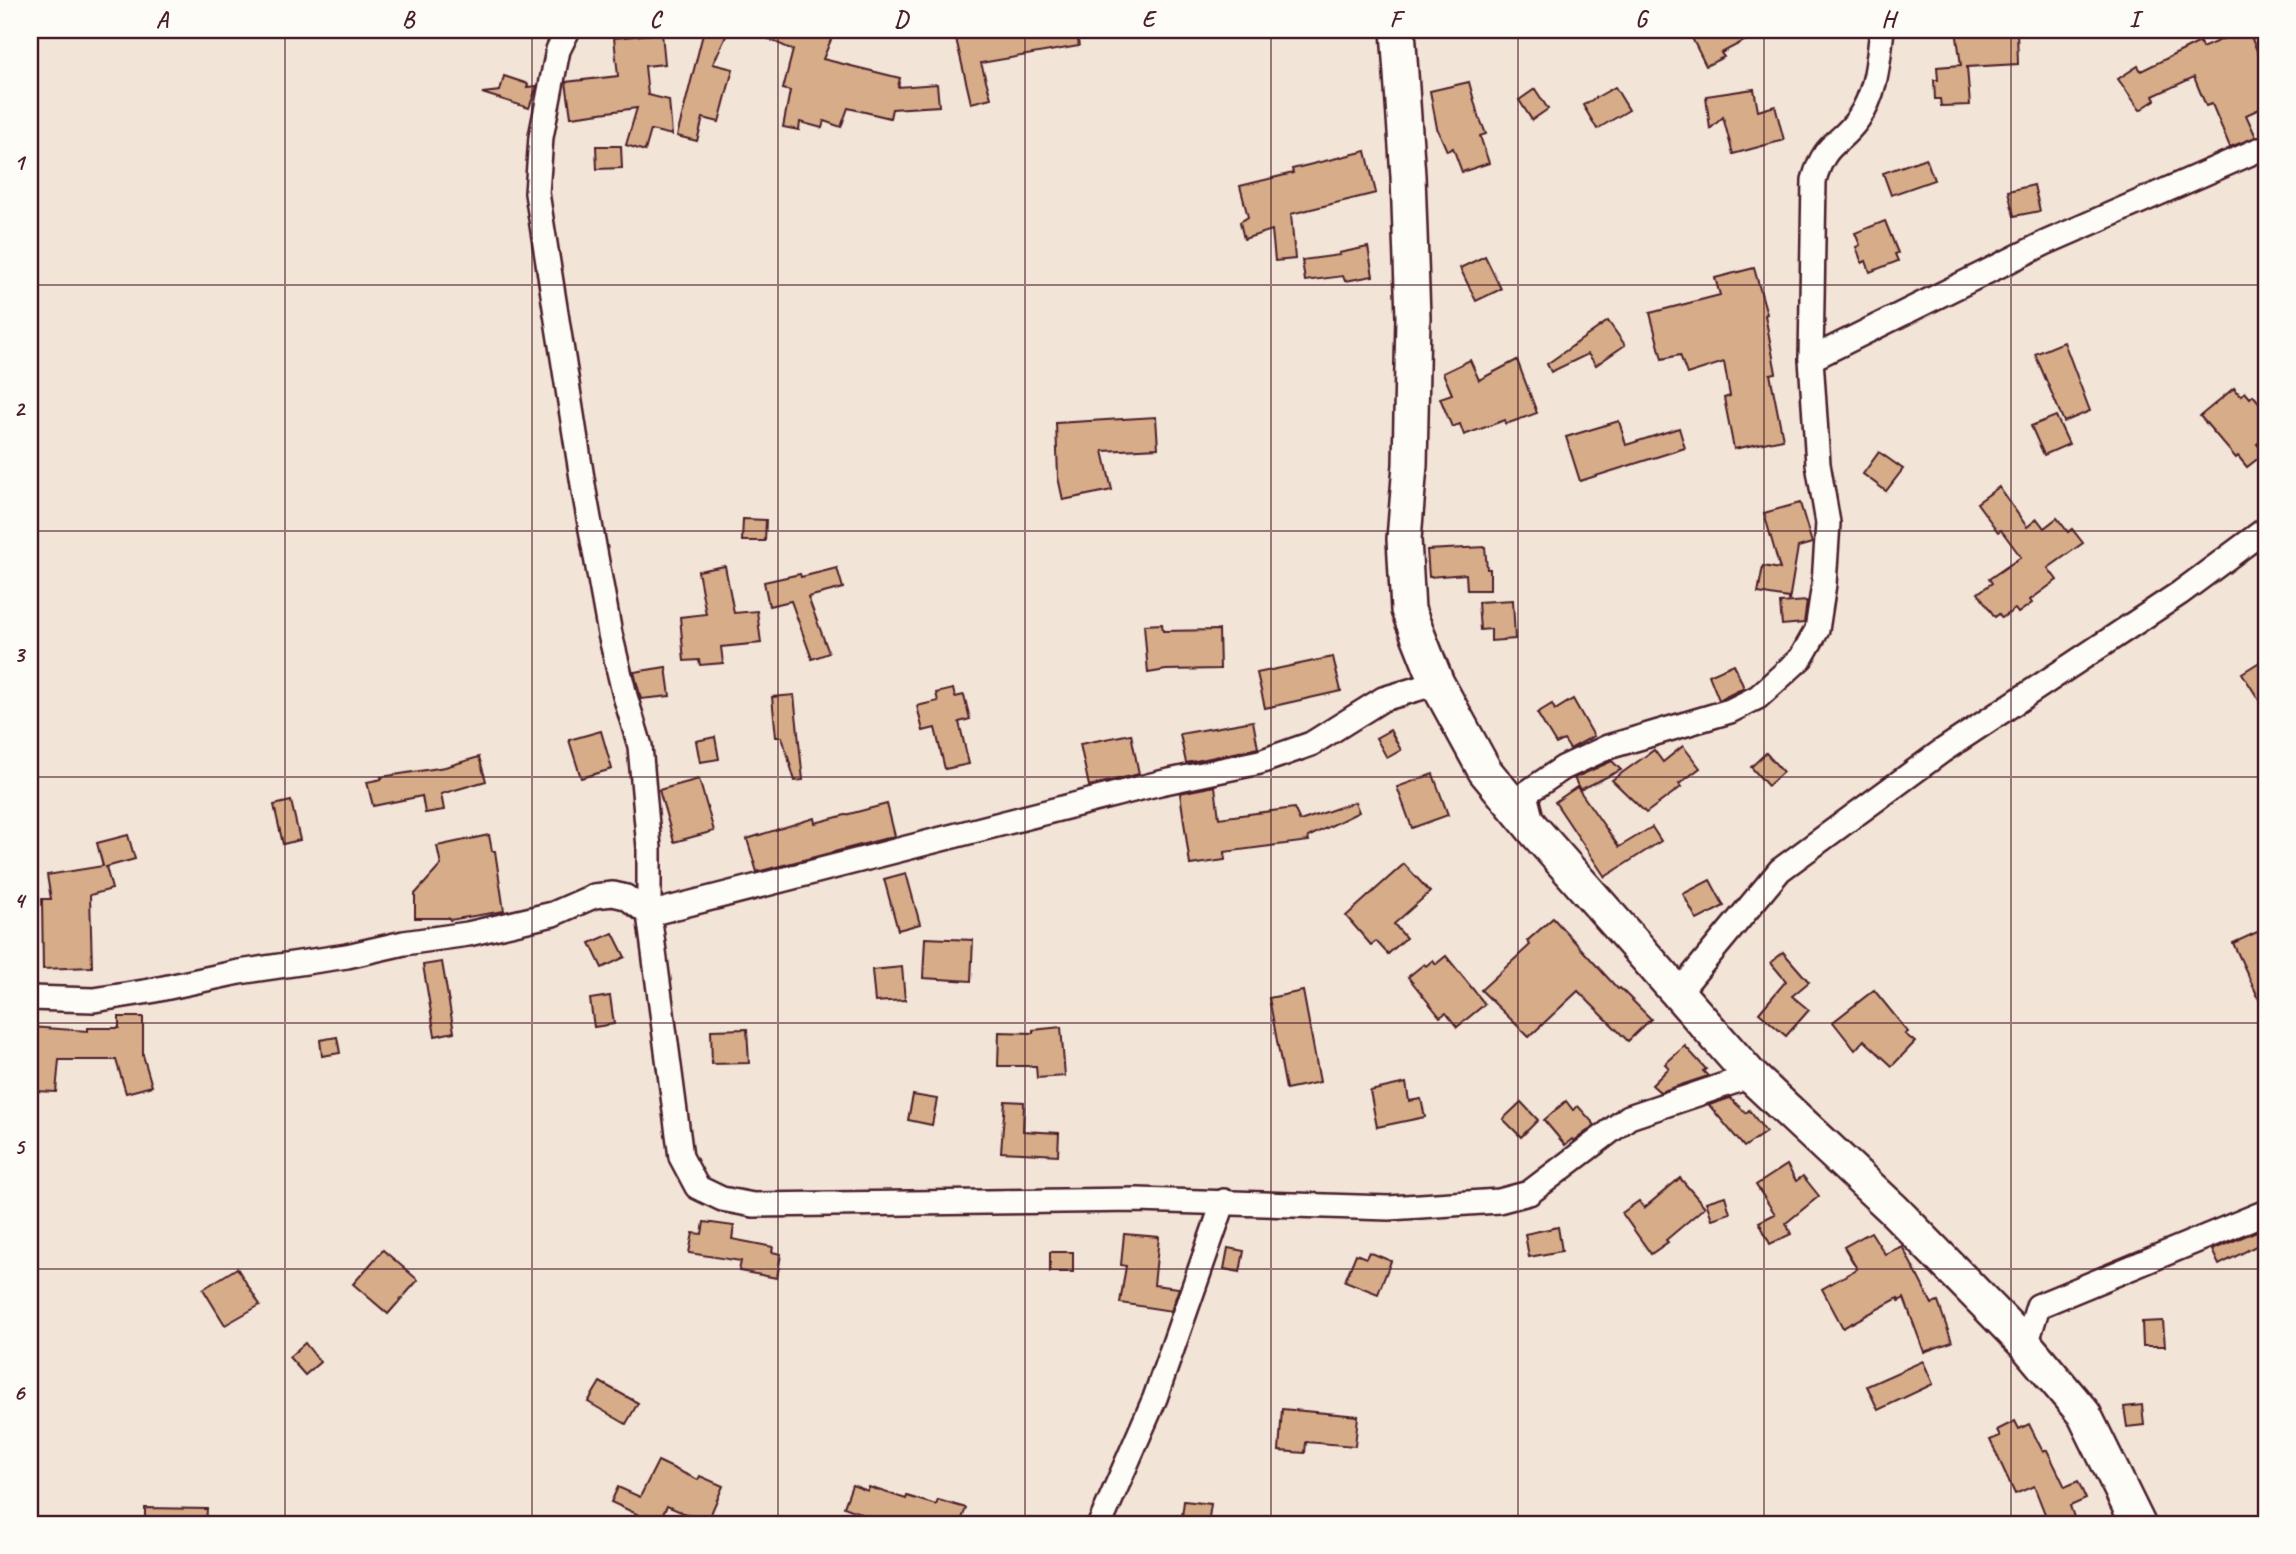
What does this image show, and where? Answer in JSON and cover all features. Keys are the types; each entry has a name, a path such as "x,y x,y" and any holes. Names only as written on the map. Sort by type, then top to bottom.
{"street":[{"path":"568,30 558,50 541,137 537,193 584,491 610,634 640,746 649,848 649,914 681,1157 697,1187 722,1199 753,1205 1224,1202 1389,1208 1499,1202 1529,1193 1629,1117 1751,1076"},
{"path":"1398,30 1408,176 1413,317 1410,465 1404,539 1408,610 1437,683 1485,771 1751,1076 1893,1209 2026,1345 2084,1414 2138,1524"},
{"path":"1533,829 1525,794 1563,768 1608,747 1730,711 1758,697 1801,658 1816,630 1824,584 1828,523 1818,464 1811,359 1815,180 1820,160 1832,144 1856,122 1867,104 1875,84 1882,30"},
{"path":"1811,359 2045,243 2258,150 2266,151"},
{"path":"1678,993 1780,870 1942,751 2180,593 2266,529"},
{"path":"649,914 1160,783 1260,762 1311,744 1382,699 1437,683"},
{"path":"30,998 94,1000 239,972 347,956 404,943 468,934 553,914 594,896 613,894 626,897 649,914"},
{"path":"1100,1524 1154,1398 1224,1202"},
{"path":"2026,1345 2038,1306 2266,1212"}],"building":[{"path":"704,30 729,30 713,64 733,69 719,122 703,118 697,141 677,136"},
{"path":"749,30 835,30 823,59 900,78 898,87 937,84 939,106 892,109 890,118 848,108 841,127 824,121 822,128 800,122 799,130 783,127 790,91 783,89 793,50"},
{"path":"954,30 1076,30 1079,46 981,63 991,98 971,103"},
{"path":"1688,30 1765,30 1721,53 1724,57 1706,66"},
{"path":"1956,30 2017,30 2018,64 1967,67 1970,105 1941,106 1940,99 1935,99 1934,80 1938,80 1937,67 1961,65"},
{"path":"2248,30 2266,71 2266,106 2246,115 2256,137 2230,147 2212,104 2206,106 2194,77 2153,96 2155,100 2140,110 2118,79 2138,66 2141,71 2200,42 2202,48"},
{"path":"662,33 665,64 645,66 648,95 669,100 672,135 651,130 645,151 626,145 637,108 571,117 566,82 618,76 614,38"},
{"path":"504,76 528,84 527,87 537,86 529,108 482,93 500,91"},
{"path":"1469,82 1486,134 1480,136 1489,163 1462,172 1453,148 1447,151 1437,128 1430,91"},
{"path":"1615,87 1629,110 1597,129 1583,105"},
{"path":"1535,89 1548,109 1532,120 1519,100"},
{"path":"1754,89 1758,111 1775,106 1784,140 1733,154 1723,117 1710,129 1706,96"},
{"path":"596,146 621,146 622,168 597,169"},
{"path":"1366,151 1376,193 1291,214 1295,259 1275,261 1272,230 1244,239 1240,222 1248,217 1240,186 1293,173 1292,169"},
{"path":"1926,158 1934,180 1891,195 1883,173"},
{"path":"2034,185 2040,211 2014,216 2008,191"},
{"path":"1885,221 1898,253 1895,254 1898,261 1870,272 1866,261 1862,263 1856,247 1860,245 1855,233"},
{"path":"1368,247 1373,276 1345,281 1343,276 1305,281 1302,260 1340,255 1339,253"},
{"path":"1485,256 1501,289 1476,301 1460,268"},
{"path":"1754,268 1767,314 1765,315 1776,373 1770,374 1783,439 1734,449 1724,398 1730,396 1724,362 1687,374 1680,355 1662,359 1650,313 1720,295 1715,278"},
{"path":"1608,321 1625,345 1596,365 1588,354 1551,372 1547,364"},
{"path":"2064,342 2090,411 2064,422 2035,354"},
{"path":"1470,360 1479,380 1517,360 1537,413 1506,424 1505,420 1464,435 1460,424 1452,427 1440,398 1452,394 1443,373"},
{"path":"2234,388 2241,396 2245,392 2250,398 2253,395 2266,411 2266,436 2257,444 2265,453 2247,467 2200,416"},
{"path":"2056,416 2069,444 2044,455 2031,426"},
{"path":"1156,417 1158,448 1103,451 1112,490 1063,500 1058,477 1056,423"},
{"path":"1619,421 1626,445 1679,428 1685,448 1580,481 1566,437"},
{"path":"1879,452 1903,469 1886,491 1863,474"},
{"path":"1999,487 2027,527 2037,519 2044,528 2057,518 2068,532 2072,529 2083,543 2048,568 2057,580 2030,600 2032,603 2018,613 2015,609 2002,618 1999,614 1995,617 1978,593 1992,583 1989,579 2021,557 1977,503"},
{"path":"1800,503 1812,543 1798,547 1789,601 1788,598 1758,593 1763,566 1780,569 1764,513"},
{"path":"743,519 766,520 765,541 742,541"},
{"path":"1485,547 1487,569 1490,569 1490,590 1467,590 1466,574 1429,577 1427,550"},
{"path":"725,566 734,613 757,611 761,643 721,647 723,663 700,665 699,660 684,661 680,617 706,614 698,571"},
{"path":"837,568 843,588 808,597 829,653 812,659 791,601 769,606 764,582"},
{"path":"1513,600 1515,639 1491,641 1491,629 1480,630 1478,602"},
{"path":"1807,601 1804,623 1782,625 1780,603"},
{"path":"1162,624 1163,631 1219,630 1220,669 1148,673 1144,625"},
{"path":"1333,657 1341,691 1265,708 1257,673"},
{"path":"2266,658 2266,711 2242,673"},
{"path":"1734,664 1744,688 1719,700 1709,675"},
{"path":"666,667 670,696 641,699 634,672"},
{"path":"953,689 955,697 964,695 970,719 959,722 969,764 945,769 935,728 923,731 917,706 938,701 936,693"},
{"path":"794,695 803,780 795,781 782,737 776,737 772,697"},
{"path":"1573,699 1594,736 1570,749 1564,740 1556,744 1537,713 1552,704 1555,710"},
{"path":"1253,721 1258,748 1186,763 1180,734"},
{"path":"1390,730 1401,750 1387,758 1376,738"},
{"path":"601,731 612,769 581,778 569,740"},
{"path":"1131,734 1139,774 1089,786 1080,744"},
{"path":"715,737 719,759 700,762 696,741"},
{"path":"1683,746 1700,768 1679,784 1681,787 1646,813 1612,780 1654,750 1663,762"},
{"path":"1766,753 1783,772 1768,786 1751,767"},
{"path":"479,757 486,781 441,794 444,810 425,813 422,796 373,806 367,782 382,779 381,777 445,767"},
{"path":"1612,761 1621,770 1580,790 1574,778"},
{"path":"1433,774 1448,815 1412,828 1397,787"},
{"path":"699,779 714,831 674,842 659,790"},
{"path":"1215,786 1219,818 1294,808 1300,821 1355,802 1359,812 1308,837 1309,841 1224,852 1225,860 1190,865 1180,793"},
{"path":"1577,787 1619,847 1652,827 1661,841 1605,877 1555,802"},
{"path":"291,801 300,840 283,844 274,805"},
{"path":"887,804 895,836 757,872 747,839 814,818 815,823"},
{"path":"128,835 135,859 106,867 112,889 90,895 92,967 43,969 42,899 51,899 47,875 103,866 97,843"},
{"path":"489,835 492,851 495,851 504,911 450,920 415,918 415,894 441,865 437,846"},
{"path":"1404,864 1430,892 1394,924 1406,938 1388,954 1376,941 1371,945 1346,916"},
{"path":"906,873 920,924 898,930 884,879"},
{"path":"1710,880 1724,906 1697,920 1683,894"},
{"path":"1553,918 1618,989 1651,1019 1628,1041 1578,991 1529,1037 1481,990 1530,945 1527,941"},
{"path":"2266,928 2266,1014 2233,943"},
{"path":"613,933 625,957 602,968 590,943"},
{"path":"925,938 973,940 971,981 923,978"},
{"path":"1783,952 1809,982 1792,996 1809,1010 1786,1036 1759,1013 1786,981 1771,963"},
{"path":"1446,956 1485,1004 1457,1027 1446,1013 1440,1017 1408,977 1424,964 1426,966 1433,960 1436,964"},
{"path":"442,962 454,1032 435,1036 423,965"},
{"path":"902,967 905,1000 875,1002 872,970"},
{"path":"1874,990 1908,1032 1905,1034 1915,1042 1892,1066 1864,1040 1855,1050 1833,1022"},
{"path":"1303,991 1320,1082 1286,1089 1269,998"},
{"path":"610,996 614,1024 594,1027 590,999"},
{"path":"119,1017 143,1017 143,1055 152,1086 126,1093 116,1060 59,1060 56,1092 35,1091 35,1086 30,1085 30,1027 88,1031 88,1028 119,1028"},
{"path":"1061,1027 1065,1076 1037,1078 1036,1066 998,1066 999,1032 1033,1033 1033,1030"},
{"path":"747,1029 749,1063 712,1064 711,1030"},
{"path":"337,1037 340,1053 322,1056 320,1040"},
{"path":"1685,1046 1706,1069 1703,1071 1708,1076 1660,1092 1652,1085 1669,1068 1665,1064"},
{"path":"1406,1083 1409,1101 1421,1099 1425,1117 1377,1127 1370,1091"},
{"path":"913,1095 937,1099 932,1125 908,1120"},
{"path":"1730,1098 1746,1113 1749,1110 1766,1132 1744,1147 1709,1105"},
{"path":"1005,1101 1024,1102 1023,1131 1059,1133 1058,1155 1001,1152"},
{"path":"1566,1101 1573,1110 1578,1106 1595,1125 1565,1145 1544,1120"},
{"path":"1521,1102 1538,1120 1521,1137 1503,1119"},
{"path":"1787,1165 1796,1181 1803,1176 1819,1196 1786,1223 1791,1234 1770,1244 1759,1222 1775,1214 1756,1185"},
{"path":"1680,1178 1705,1207 1666,1240 1668,1242 1651,1254 1622,1213 1639,1201 1644,1208"},
{"path":"1725,1196 1730,1213 1712,1219 1706,1202"},
{"path":"704,1222 734,1226 732,1239 773,1247 772,1252 781,1254 777,1278 739,1271 741,1261 689,1253 693,1233 702,1234"},
{"path":"1558,1227 1562,1251 1529,1257 1525,1234"},
{"path":"2266,1227 2266,1241 2219,1265 2212,1250"},
{"path":"1871,1232 1885,1254 1902,1246 1932,1304 1938,1302 1952,1342 1924,1352 1904,1298 1899,1301 1898,1298 1843,1328 1822,1289 1857,1269 1844,1247"},
{"path":"1124,1234 1159,1237 1154,1285 1179,1288 1171,1311 1120,1303 1126,1266 1121,1265"},
{"path":"1228,1248 1244,1251 1240,1272 1224,1269"},
{"path":"383,1250 418,1280 388,1314 353,1284"},
{"path":"1050,1252 1073,1252 1073,1272 1050,1272"},
{"path":"1369,1252 1391,1261 1378,1294 1345,1281 1356,1254 1366,1258"},
{"path":"237,1268 260,1305 225,1325 203,1289"},
{"path":"2163,1321 2165,1346 2143,1346 2142,1322"},
{"path":"305,1343 320,1362 305,1375 289,1357"},
{"path":"1923,1361 1933,1384 1878,1410 1867,1386"},
{"path":"600,1382 638,1403 626,1424 588,1402"},
{"path":"2142,1405 2144,1425 2127,1427 2124,1407"},
{"path":"1282,1409 1358,1416 1355,1446 1306,1442 1305,1453 1279,1451"},
{"path":"2015,1421 2019,1429 2029,1424 2043,1452 2047,1450 2065,1487 2078,1481 2086,1499 2070,1506 2074,1517 2049,1524 2034,1486 2015,1494 1990,1440 2000,1436 1997,1430"},
{"path":"658,1461 698,1480 700,1476 723,1486 707,1523 667,1506 658,1524 611,1502 618,1487 640,1497"},
{"path":"852,1485 868,1491 869,1487 906,1499 907,1496 936,1505 938,1500 966,1508 960,1524 856,1524 860,1513 844,1507"},
{"path":"1184,1501 1211,1504 1208,1524 1181,1524"},
{"path":"145,1508 207,1509 206,1524 145,1524"}]}
